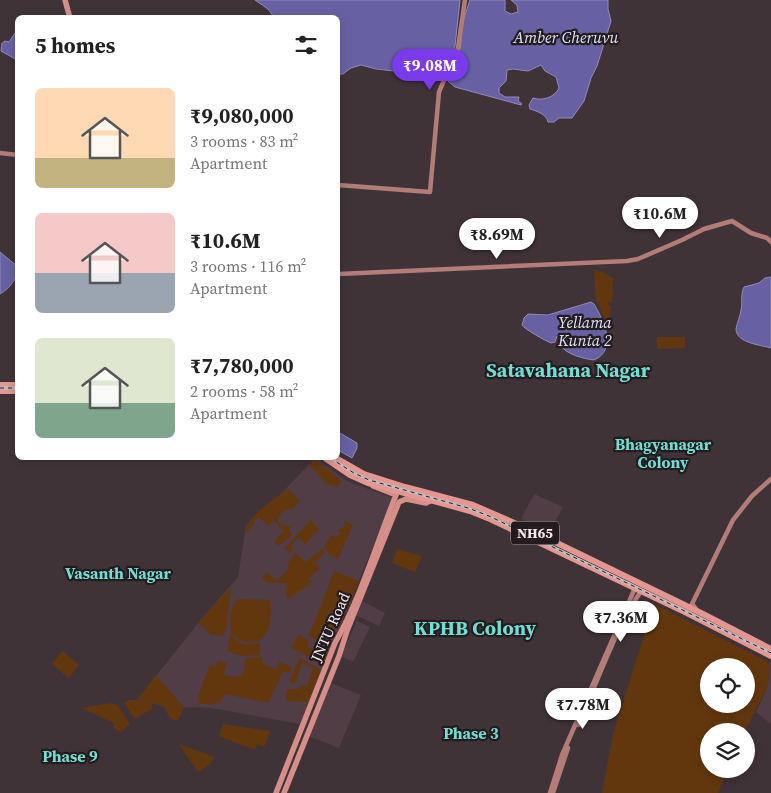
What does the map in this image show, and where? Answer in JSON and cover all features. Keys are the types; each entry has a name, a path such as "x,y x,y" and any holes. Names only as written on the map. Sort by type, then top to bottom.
{"highway":[{"path":"0,385 15,385"},
{"path":"0,391 15,391"},
{"name":"NH65","path":"328,460 350,475 372,484 493,518 638,588"},
{"name":"NH65","path":"340,460 364,474 405,488 473,505 493,518 605,574 701,613 740,636"},
{"name":"NH65","path":"688,608 740,636 771,650"},
{"name":"NH65","path":"748,640 771,656"}],"main road":[{"path":"64,0 68,15"},
{"path":"340,183 429,191 436,108 440,89 458,48 464,0"},
{"path":"0,154 15,156"},
{"path":"340,275 545,268 634,260 690,237 704,229 732,221 751,233 767,238 771,242"},
{"path":"688,608 692,604 733,520 746,501 769,478"},
{"path":"688,608 731,519 745,500 769,478"},
{"path":"372,484 396,496 396,502 406,499 426,503 430,501"},
{"name":"JNTU Road","path":"280,793 339,656 343,635 396,502"},
{"path":"550,793 562,755 638,588"},
{"path":"554,793 566,752 635,599 638,588"},
{"path":"280,793 343,635"}],"shaded area":[{"path":"594,270 613,278 612,302 608,302 608,305 611,306 609,329 596,299"},
{"path":"657,337 685,337 685,348 657,349"},
{"path":"313,460 318,460 349,482 393,498 300,724 211,708 184,707 178,720 171,719 163,706 138,699 198,623 238,577 246,526 254,516 277,498"},
{"path":"315,460 342,481 338,487 327,484 309,465"},
{"path":"288,488 300,501 291,510 286,509 278,517 278,521 282,525 292,526 289,529 292,535 279,546 274,542 284,531 274,521 268,526 259,517 245,534 247,527 256,514"},
{"path":"534,494 563,507 549,532 521,519"},
{"path":"311,520 319,530 305,544 298,538 291,546 293,549 289,553 285,548"},
{"path":"344,520 353,525 338,559 329,554 324,547 331,536 340,535 339,529 345,526"},
{"path":"322,549 325,553 315,563 320,569 309,578 312,582 287,600 285,589 287,583 267,583 262,577 267,573 277,581 289,568 287,565 295,553 306,562"},
{"path":"397,549 422,556 415,572 392,563"},
{"path":"334,571 359,581 338,630 329,626 325,634 322,633 319,641 308,636"},
{"path":"231,587 226,631 223,636 211,635 198,623"},
{"path":"238,599 270,600 271,610 268,629 259,641 242,641 232,635 230,616 233,606"},
{"path":"362,601 385,613 379,626 356,615"},
{"path":"654,604 770,663 768,686 755,711 755,658 700,658 700,713 754,713 749,723 700,723 700,778 724,778 718,793 602,793 613,734"},
{"path":"357,621 370,627 353,662 341,656"},
{"path":"230,634 243,644 260,643 260,655 242,656 227,651"},
{"path":"298,635 309,640 307,647 316,650 318,647 329,652 324,664 291,648"},
{"path":"62,651 79,665 69,678 52,664"},
{"path":"262,657 262,663 276,670 279,662 292,667 290,673 283,672 268,703 225,694 220,702 210,705 197,703 210,665 215,667 218,661 227,663 224,675 240,677 244,672 246,658"},
{"path":"300,658 321,670 308,702 286,701 286,690 299,689 301,685 307,686 313,667 302,663 295,684 289,682"},
{"path":"770,663 771,724 756,712 768,686"},
{"path":"156,675 184,707 178,720 171,719 163,706 152,703 152,709 134,719 124,702 143,700 138,699"},
{"path":"331,683 361,695 339,748 308,736"},
{"path":"110,703 117,705 130,724 121,732 113,728 114,723 81,708"},
{"path":"223,724 270,731 264,747 257,744 255,750 219,736"},
{"path":"179,744 214,757 207,766 198,772"}],"water":[{"path":"255,0 460,0 455,46 441,76 376,69 361,65 340,74 340,15 272,15 268,9"},
{"name":"Amber Cheruvu","path":"470,0 505,0 505,11 511,14 518,12 517,5 511,0 608,0 611,21 584,101 572,118 559,118 554,122 548,122 544,115 530,109 529,105 533,98 548,98 559,88 556,77 545,71 541,65 528,71 507,70 506,81 499,88 499,93 505,97 519,97 518,101 521,105 455,87 448,81 450,71 460,49 463,21"},
{"path":"15,33 15,59 1,51 2,43 5,41 9,42"},
{"path":"0,252 15,264 15,277 7,289 0,294"},
{"path":"771,277 771,348 744,340 737,334 736,329 741,313 744,287"},
{"name":"Yellama Kunta 2","path":"591,302 601,318 607,342 601,355 594,360 576,356 563,349 561,346 564,337 557,336 555,342 551,343 522,325 524,318 528,314 548,315"},
{"path":"340,433 357,443 357,448 352,458 340,451"}],"railway":[{"path":"0,388 15,388"},
{"path":"333,460 369,480 468,508 489,516 771,653"}],"district":[{"name":"Satavahana Nagar","path":"568,370"},
{"name":"Bhagyanagar Colony","path":"663,453"},
{"name":"Vasanth Nagar","path":"118,573"},
{"name":"KPHB Colony","path":"475,628"},
{"name":"Phase 3","path":"471,733"},
{"name":"Phase 9","path":"70,756"}]}
